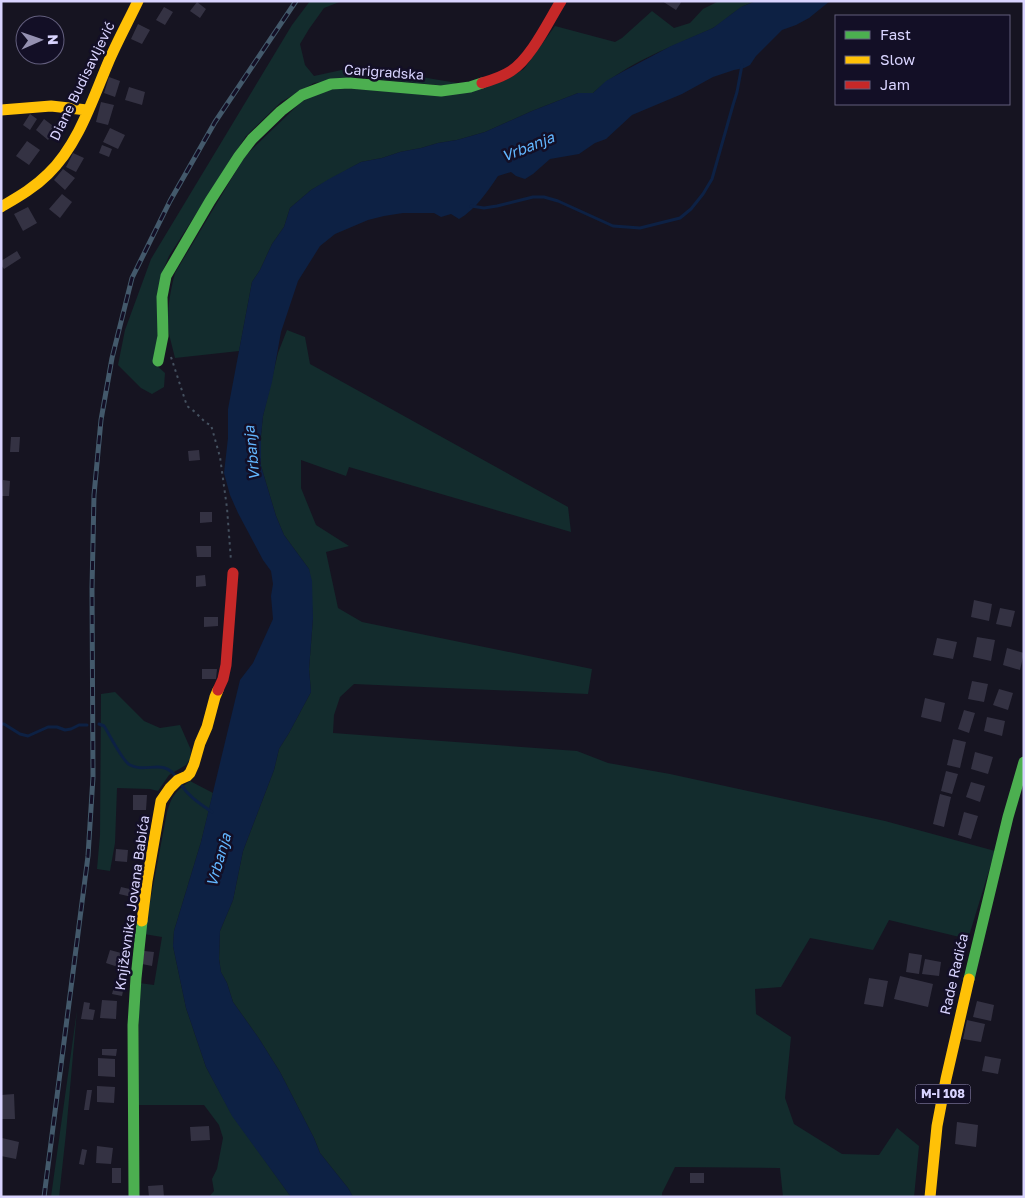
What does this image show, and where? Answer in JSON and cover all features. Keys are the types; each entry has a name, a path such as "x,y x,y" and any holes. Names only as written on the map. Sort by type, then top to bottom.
{"street":[{"name":"Diane Budisavljević","path":"1,207 37,185 50,173 67,149 80,127 138,1"},
{"name":"Carigradska","path":"158,361 163,336 162,297 166,276 239,156 252,139 281,111 302,95 331,84 349,82 441,91 470,87 493,80 522,61 561,1"},
{"path":"1,110 51,106 87,110"},
{"name":"Književnika Jovana Babića","path":"134,1197 132,1025 147,881 161,802 170,788 190,773 207,727 215,697 223,679 227,656 233,573"},
{"name":"Rade Radića","path":"930,1197 937,1126 946,1079 1008,817 1024,762"}],"path":[{"path":"163,336 188,406 211,425 220,457 233,573"}],"green space":[{"path":"310,1 342,1 324,8 300,44 305,65 314,76 351,68 374,69 457,83 447,86 356,77 314,83 281,102 246,136 169,256 161,275 158,335 154,363 165,373 164,387 152,394 141,388 118,365 125,330 151,259 292,25"},
{"path":"719,1 756,1 741,8 711,29 634,64 593,93 578,93 485,132 361,162 311,190 290,208 284,227 272,244 252,282 239,351 175,358 169,334 168,311 175,273 245,156 307,98 335,88 400,91 504,81 524,69 555,26 615,42 652,11 674,28 690,23 703,9"},
{"path":"287,330 305,337 310,364 568,507 571,532 349,467 346,476 301,460 301,488 316,525 349,546 326,552 338,608 362,622 592,669 588,694 354,684 340,697 334,715 333,733 577,751 608,763 670,774 885,821 995,851 968,939 889,920 873,950 810,938 781,987 755,989 756,1014 791,1037 785,1098 794,1124 842,1154 879,1155 897,1128 919,1146 914,1197 783,1197 780,1168 675,1167 662,1193 662,1197 353,1197 320,1153 280,1072 233,1002 221,972 219,959 220,931 233,900 243,851 274,770 279,749 311,692 309,669 313,618 309,569 284,535 276,516 261,466 263,416 278,353"},
{"path":"115,692 144,721 160,728 180,725 191,750 190,759 186,765 169,775 158,791 117,788 115,843 110,871 97,869 100,835 101,694"},
{"path":"190,781 213,793 201,842 174,931 173,946 186,1008 206,1067 232,1115 291,1197 209,1197 214,1191 212,1179 217,1169 223,1138 219,1125 204,1105 139,1105 139,983 154,985 162,937 144,934 167,812 175,794"},
{"path":"77,1010 59,1197 51,1197"}],"water":[{"name":"Vrbanja","path":"756,1 830,1 809,18 782,30 756,56 750,65 713,77 682,94 632,115 606,139 595,143 579,154 550,159 525,179 511,172 498,176 476,205 459,219 451,214 441,217 434,213 403,213 368,220 335,234 320,246 298,281 281,332 272,382 263,416 261,466 276,516 284,535 309,569 312,581 313,618 309,669 311,692 279,749 274,770 243,851 233,900 220,931 219,959 221,972 233,1002 280,1072 320,1153 353,1197 291,1197 232,1116 206,1067 186,1008 173,946 174,931 201,842 240,680 253,663 273,619 271,571 263,560 238,513 230,495 224,473 228,438 228,409 252,282 272,244 284,227 290,208 311,190 329,179 361,162 485,132 578,93 593,93 606,81 671,46 713,28 741,7"}],"building":[{"path":"662,1 682,1 676,10"},
{"path":"197,2 206,9 200,18 190,11"},
{"path":"164,7 173,12 165,25 156,20"},
{"path":"138,24 150,30 142,44 131,39"},
{"path":"109,77 120,81 115,97 104,93"},
{"path":"129,87 145,92 142,105 125,100"},
{"path":"101,102 114,105 108,125 96,122"},
{"path":"30,114 37,119 30,130 23,125"},
{"path":"44,119 57,129 48,140 36,130"},
{"path":"110,128 125,135 118,149 103,142"},
{"path":"27,141 40,150 29,165 16,156"},
{"path":"102,145 112,149 109,157 99,153"},
{"path":"73,153 84,158 76,172 66,167"},
{"path":"63,169 75,178 65,190 54,180"},
{"path":"62,194 72,202 60,218 49,209"},
{"path":"28,207 37,223 23,231 14,214"},
{"path":"17,251 21,258 4,269 1,261"},
{"path":"11,437 20,437 19,452 10,452"},
{"path":"199,450 200,460 189,461 188,451"},
{"path":"3,480 10,481 9,496 2,496"},
{"path":"200,512 212,512 212,522 200,523"},
{"path":"196,546 211,546 211,557 197,557"},
{"path":"205,575 206,586 196,587 196,576"},
{"path":"974,600 992,604 989,621 971,617"},
{"path":"1000,608 1015,611 1011,627 996,624"},
{"path":"204,617 218,617 218,626 204,627"},
{"path":"977,637 995,640 991,661 973,657"},
{"path":"937,638 957,642 953,659 933,655"},
{"path":"1007,648 1024,653 1020,670 1003,665"},
{"path":"202,669 217,669 216,679 202,679"},
{"path":"972,681 988,684 984,702 968,699"},
{"path":"999,689 1013,693 1008,710 993,705"},
{"path":"925,698 945,703 941,722 921,717"},
{"path":"964,710 975,713 969,733 958,729"},
{"path":"987,717 1005,721 1002,736 984,731"},
{"path":"953,739 966,742 960,768 947,765"},
{"path":"975,752 993,757 988,774 971,769"},
{"path":"946,771 958,774 952,794 941,791"},
{"path":"971,782 985,786 980,802 966,797"},
{"path":"940,794 951,797 944,827 933,824"},
{"path":"133,795 147,795 146,810 133,810"},
{"path":"964,812 978,816 971,839 958,835"},
{"path":"116,849 128,850 127,862 115,861"},
{"path":"121,887 134,890 132,897 119,894"},
{"path":"110,950 121,953 118,967 106,963"},
{"path":"144,951 154,952 152,966 142,964"},
{"path":"909,953 922,955 919,974 906,972"},
{"path":"925,959 941,962 939,976 922,974"},
{"path":"900,976 933,984 928,1007 894,999"},
{"path":"869,978 888,981 883,1007 864,1004"},
{"path":"115,983 124,986 122,996 112,994"},
{"path":"102,1000 117,1001 116,1019 100,1018"},
{"path":"977,1001 994,1005 991,1021 973,1017"},
{"path":"84,1002 90,1003 89,1009 95,1010 93,1020 81,1019"},
{"path":"967,1020 985,1024 981,1042 963,1039"},
{"path":"102,1049 117,1049 116,1056 102,1055"},
{"path":"985,1056 1001,1059 998,1074 982,1071"},
{"path":"98,1058 115,1059 115,1077 98,1076"},
{"path":"97,1086 115,1087 114,1103 97,1102"},
{"path":"87,1090 92,1090 89,1110 84,1110"},
{"path":"14,1094 15,1119 1,1119 1,1095"},
{"path":"957,1122 978,1125 976,1147 955,1144"},
{"path":"209,1126 210,1140 191,1141 190,1127"},
{"path":"2,1138 19,1142 16,1159 1,1156"},
{"path":"97,1146 113,1148 111,1164 96,1163"},
{"path":"82,1149 87,1150 84,1165 79,1164"},
{"path":"112,1168 121,1168 121,1183 112,1183"},
{"path":"690,1173 704,1173 704,1183 690,1183"},
{"path":"163,1185 164,1197 149,1197 148,1186"}],"waterway":[{"path":"471,206 484,208 533,197 544,197 558,201 613,226 640,228 680,218 691,209 712,179 737,92 742,65"},
{"path":"1,724 28,736 48,727 57,727 65,730 79,725 87,725"},
{"path":"99,724 104,726 127,763 143,768 166,768 177,778"},
{"path":"180,783 190,796 212,812"}],"railway":[{"path":"44,1197 88,856 93,777 92,589 94,495 101,420 112,358 132,278 170,201 215,122 296,1"}],"traffic: fast":[{"path":"158,361 163,336 162,297 166,276 239,156 252,139 281,111 302,95 331,84 349,83 441,91 470,87 482,83"},
{"path":"969,979 1008,817 1024,762"},
{"path":"134,1197 133,1025 142,921"}],"traffic: slow":[{"path":"1,207 43,179 68,150 83,122 111,55 138,1"},
{"path":"1,110 51,106 87,110"},
{"path":"142,921 161,801 178,780 190,773 218,690"},
{"path":"930,1197 937,1126 969,979"}],"traffic: jam":[{"path":"482,83 511,71 525,58 539,39 561,1"},
{"path":"218,690 226,665 233,573"}]}
